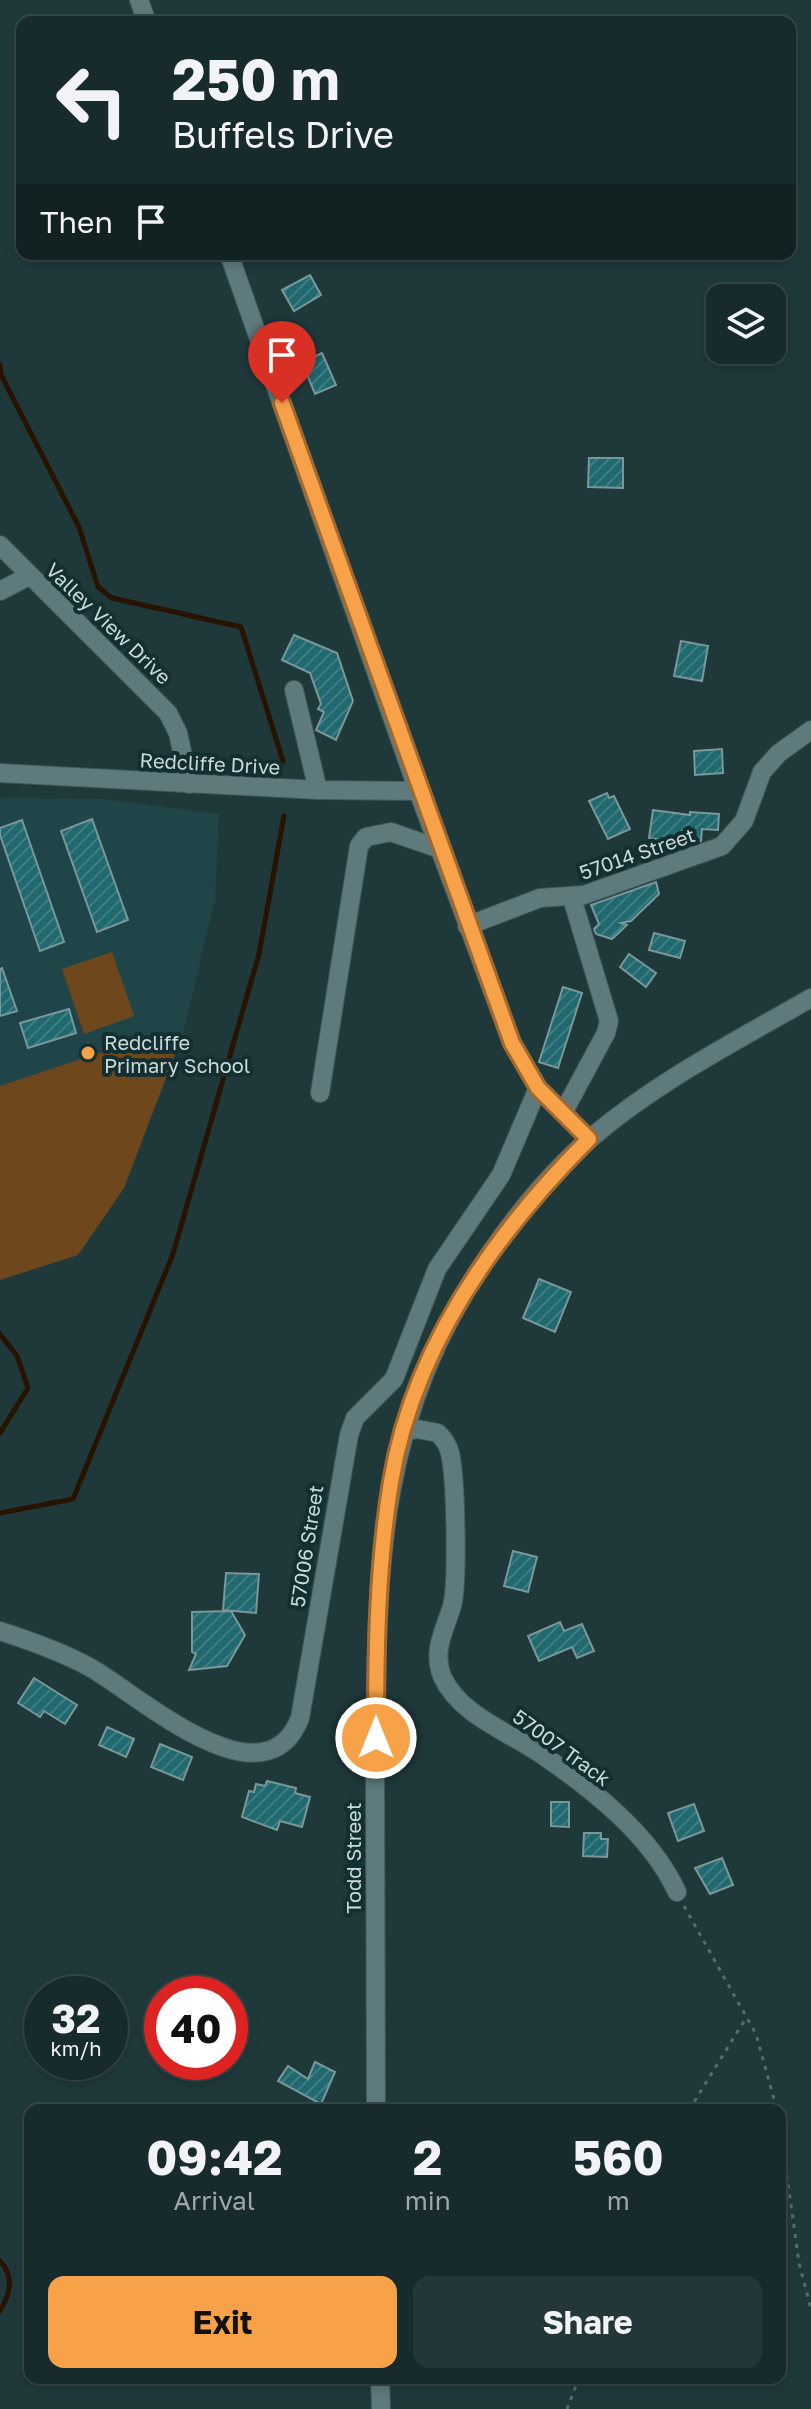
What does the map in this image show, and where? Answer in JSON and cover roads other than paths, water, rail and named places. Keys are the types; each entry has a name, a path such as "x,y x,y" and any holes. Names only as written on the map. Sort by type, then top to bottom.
{"street":[{"path":"231,260 418,791 512,1043 538,1088 589,1139"},
{"name":"Valley View Drive","path":"0,545 168,713 178,733 189,784"},
{"path":"3,585 29,576"},
{"path":"294,690 318,790"},
{"name":"57014 Street","path":"467,926 540,898 572,898 722,846 744,821 762,772 779,753 811,730"},
{"name":"Redcliffe Drive","path":"0,773 318,790 418,791"},
{"path":"320,1093 359,846 366,837 391,832 440,849"},
{"path":"563,1113 606,1033 609,1021 572,898"},
{"name":"Todd Street","path":"376,2104 377,1618 391,1479 404,1431 435,1346 473,1277 528,1203 589,1139 674,1078 811,998"},
{"name":"57006 Street","path":"0,1631 91,1667 158,1716 200,1738 258,1751 284,1743 294,1733 300,1718 349,1435 355,1418 394,1379 437,1269 510,1158 538,1088"},
{"name":"57007 Track","path":"404,1431 417,1429 438,1433 450,1452 454,1490 454,1592 438,1655 449,1690 479,1716 543,1755 618,1817 658,1858 677,1892"},
{"path":"380,2384 381,2409"}],"waterway":[{"path":"0,365 1,375 79,527 98,587 112,598 241,627 283,761"},
{"path":"0,1513 73,1499 173,1254 259,954 284,816"},
{"path":"0,1334 17,1356 28,1388 0,1433"},
{"path":"0,2261 9,2279 0,2311"}],"place":[{"name":"Redcliffe Primary School","path":"88,1053"}]}
